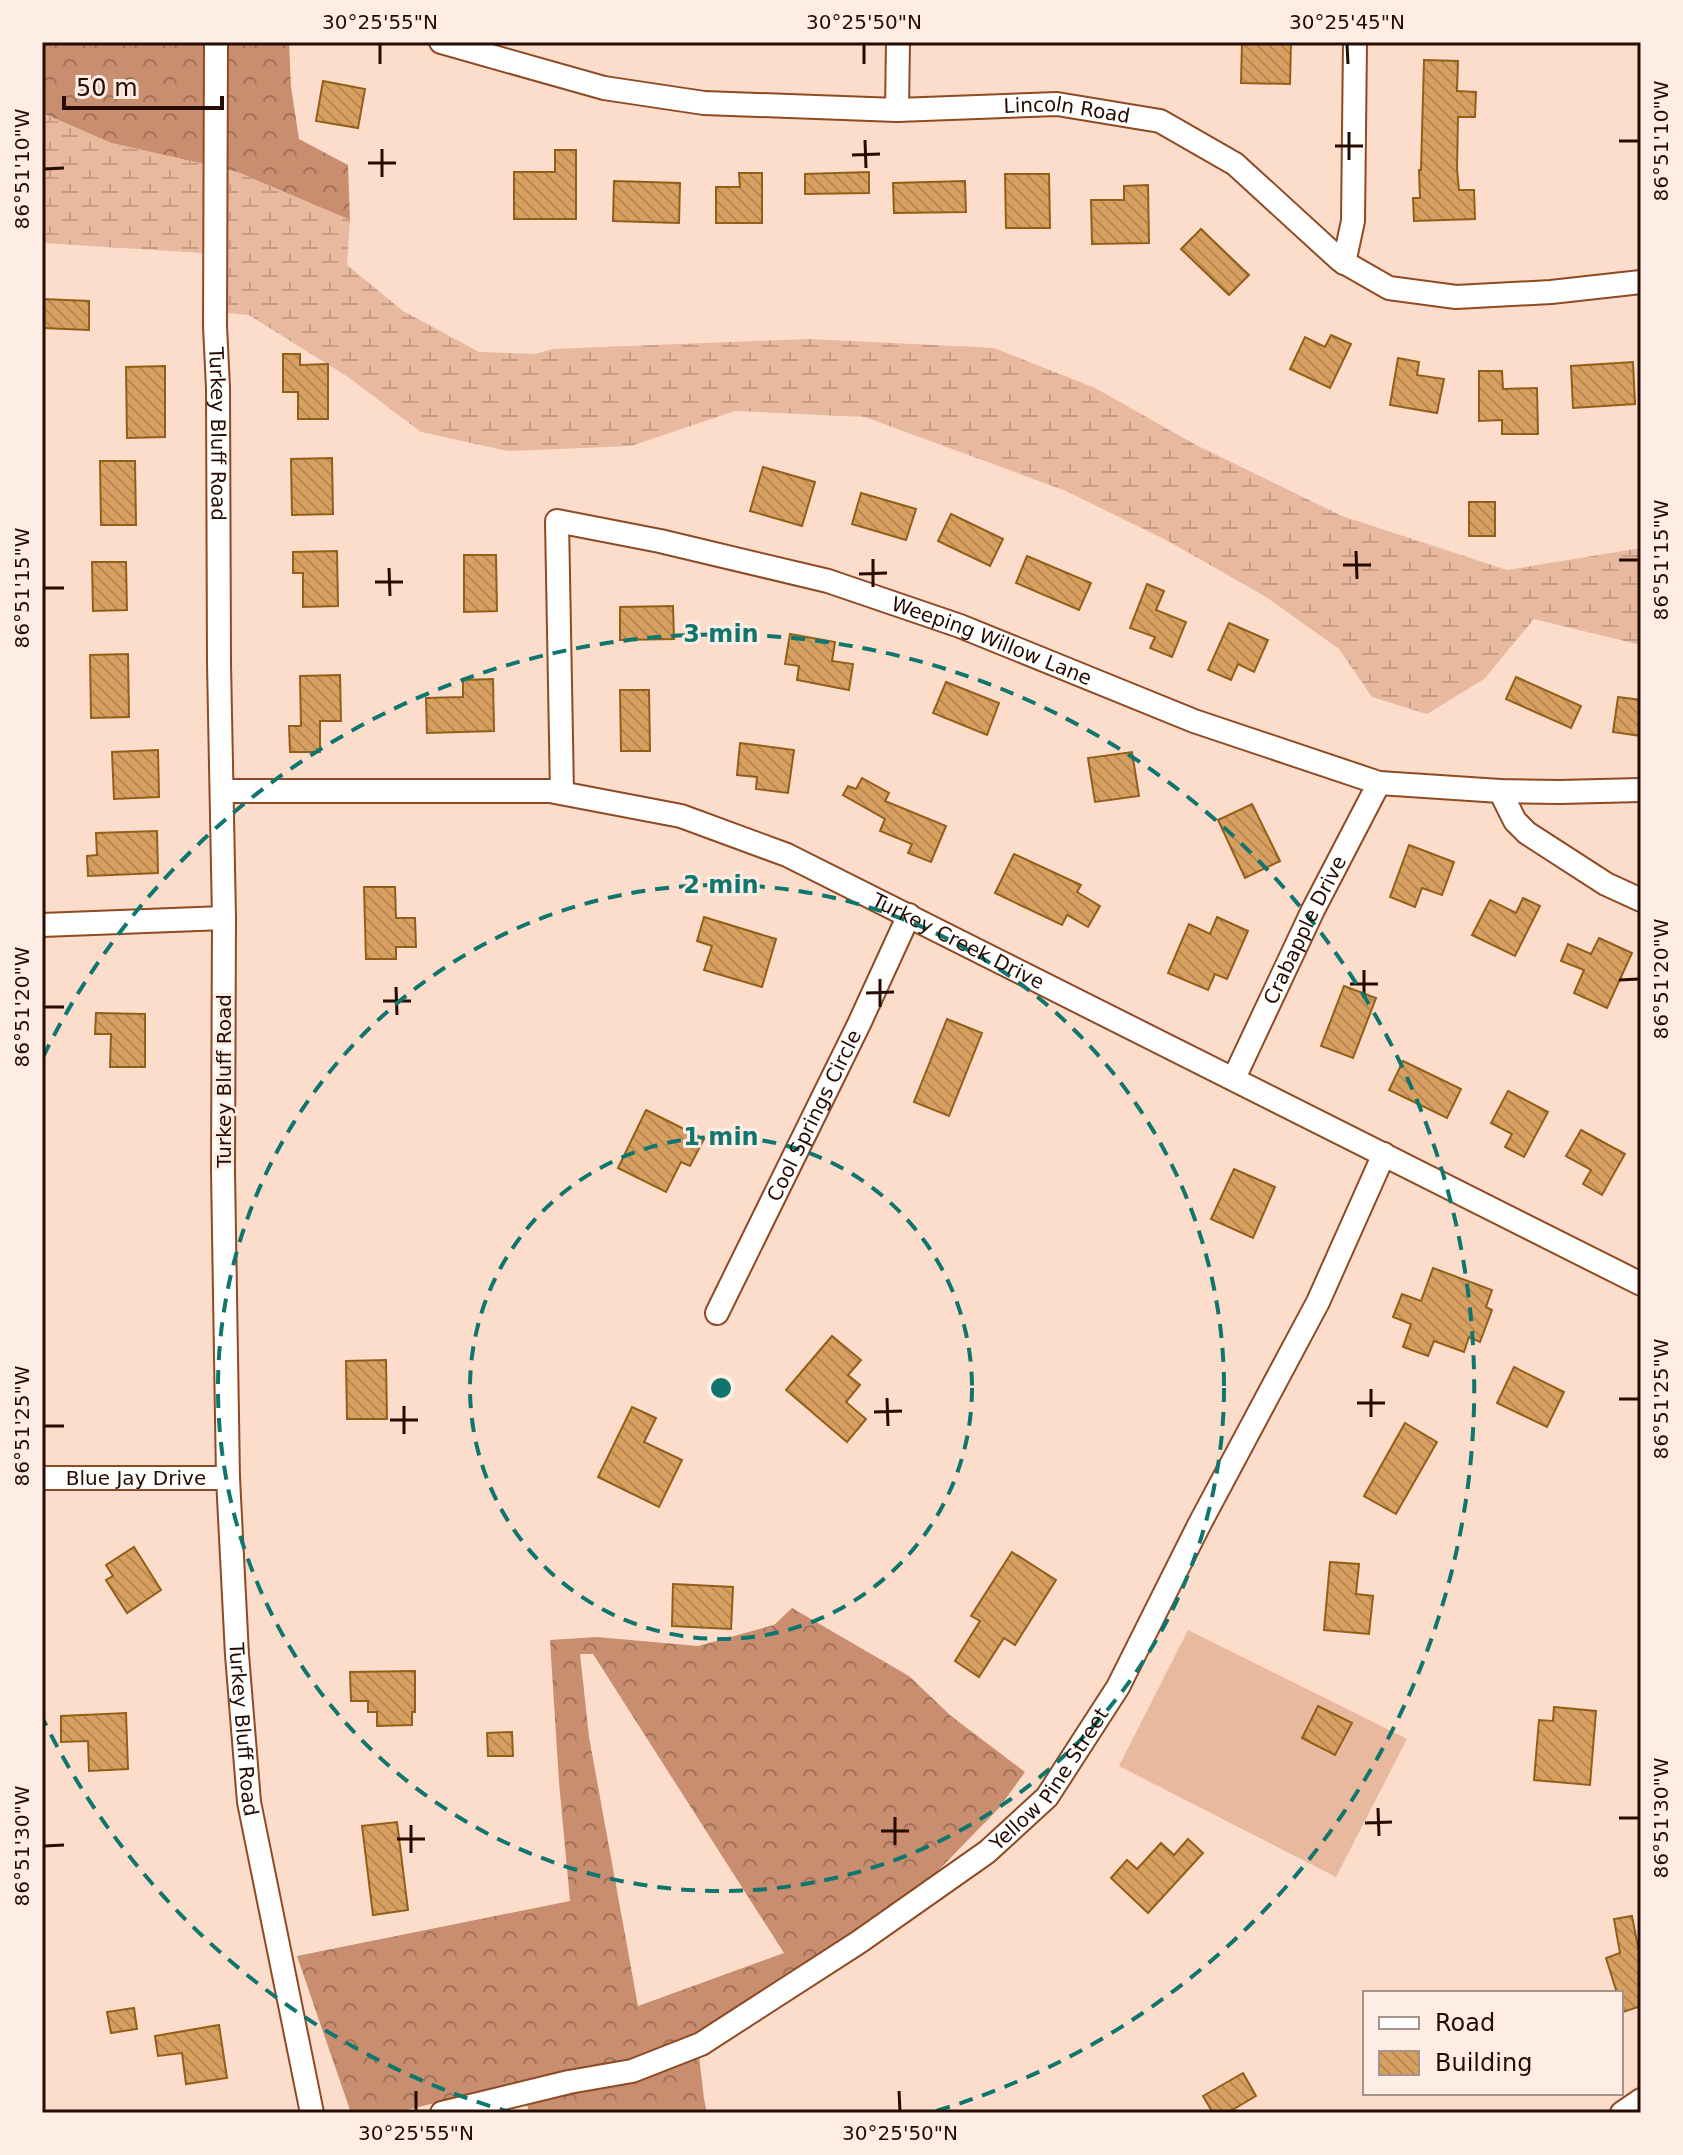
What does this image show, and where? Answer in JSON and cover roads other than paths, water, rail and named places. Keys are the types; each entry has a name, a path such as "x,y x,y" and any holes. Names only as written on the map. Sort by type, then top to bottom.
{"street":[{"name":"Turkey Bluff Road","path":"216,42 215,326 228,1478 237,1655 249,1802 312,2113"},
{"name":"Lincoln Road","path":"441,42 604,88 704,103 897,110 1057,104 1160,121 1235,164 1344,263 1389,288 1456,297 1551,292 1641,282"},
{"path":"897,110 898,42"},
{"path":"1344,263 1353,221 1355,42"},
{"name":"Weeping Willow Lane","path":"562,793 557,521 660,541 828,581 960,626 1194,721 1379,783 1500,791 1641,790"},
{"name":"Crabapple Drive","path":"1234,1078 1313,910 1379,783"},
{"name":"Turkey Creek Drive","path":"222,791 550,791 681,816 787,855 1641,1284"},
{"path":"1500,791 1515,821 1527,833 1606,884 1641,900"},
{"name":"Cool Springs Circle","path":"717,1313 909,915"},
{"path":"42,925 224,918"},
{"name":"Yellow Pine Street","path":"442,2113 569,2082 632,2071 701,2044 859,1942 987,1852 1047,1797 1118,1687 1199,1525 1318,1302 1384,1154"},
{"name":"Blue Jay Drive","path":"42,1478 228,1478"},
{"path":"1622,2113 1641,2100"}]}
